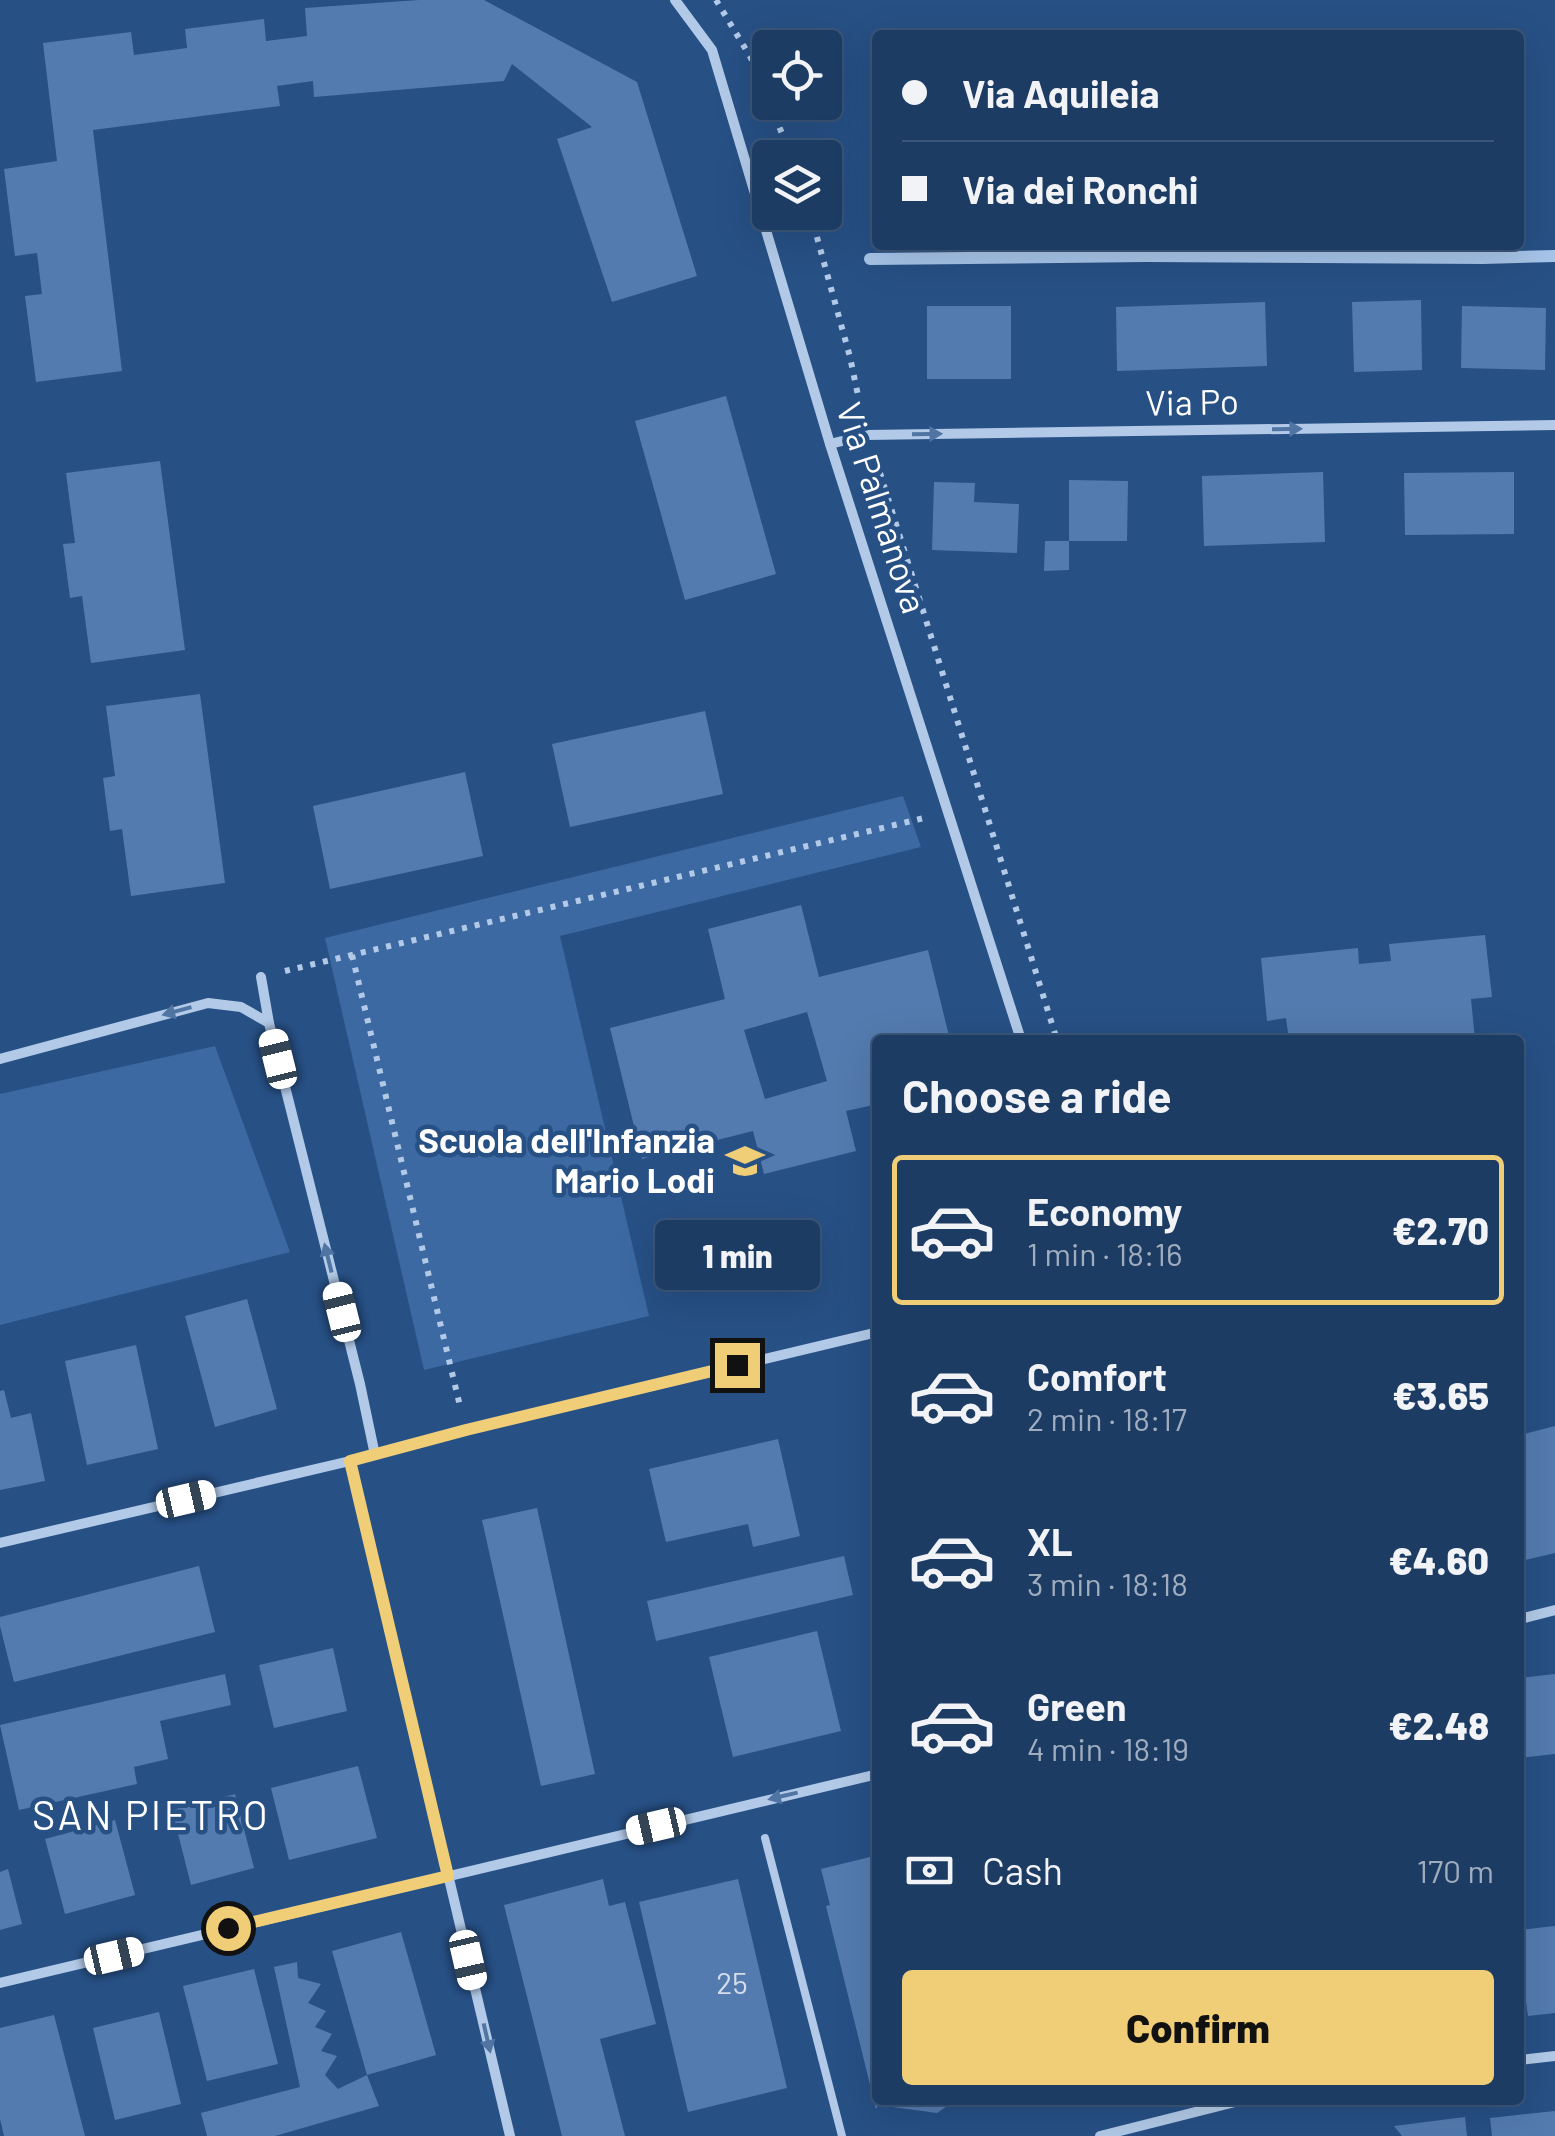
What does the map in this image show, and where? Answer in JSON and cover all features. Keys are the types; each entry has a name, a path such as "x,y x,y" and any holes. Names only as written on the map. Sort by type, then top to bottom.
{"street":[{"name":"Via Palmanova","path":"676,0 712,50 830,444 1019,1035"},
{"name":"Via Po","path":"830,444 866,435 1555,425"},
{"path":"261,977 374,1455"},
{"path":"0,1059 208,1003 241,1007 269,1023"},
{"path":"0,1544 872,1333"},
{"path":"350,1461 510,2136"},
{"path":"1524,1618 1555,1610"},
{"path":"0,1983 872,1775"},
{"path":"1524,2060 1555,2056"},
{"path":"1100,2136 1223,2105"}],"lane":[{"path":"765,1838 842,2136"}],"path":[{"path":"716,0 751,58 785,140"},
{"path":"815,230 850,357 866,435 885,483 1055,1035"},
{"path":"261,977 950,812"},
{"path":"352,955 466,1430"}],"shaded area":[{"path":"903,796 921,847 560,936 649,1316 424,1370 325,938"},
{"path":"215,1046 290,1252 0,1325 0,1094"}],"building":[{"path":"484,0 637,82 697,276 612,302 557,139 592,127 512,64 504,81 314,97 313,81 277,86 280,106 93,130 122,371 36,382 25,296 42,294 37,253 15,256 4,169 57,161 43,43 131,32 134,55 187,48 185,29 264,19 266,41 307,36 305,8"},
{"path":"1421,300 1422,370 1354,372 1352,302"},
{"path":"1265,302 1267,366 1117,371 1116,307"},
{"path":"927,306 1011,306 1011,379 927,379"},
{"path":"1462,306 1546,308 1545,370 1461,368"},
{"path":"726,396 776,574 685,600 635,421"},
{"path":"160,461 185,650 91,663 82,596 70,598 63,544 75,543 66,473"},
{"path":"1323,472 1325,542 1204,546 1202,476"},
{"path":"1514,472 1514,534 1405,535 1404,473"},
{"path":"1069,480 1128,481 1127,541 1069,541"},
{"path":"934,482 975,483 974,502 1019,504 1017,553 932,550"},
{"path":"1045,541 1069,541 1069,570 1044,571"},
{"path":"200,694 225,883 131,896 122,829 110,831 103,778 115,776 106,706"},
{"path":"705,711 723,794 570,827 552,744"},
{"path":"465,772 483,856 330,889 313,806"},
{"path":"801,905 819,977 928,950 949,1035 872,1035 872,1105 846,1111 856,1151 764,1174 753,1131 642,1159 610,1028 725,999 708,929","holes":["807,1012 827,1081 765,1099 744,1030"]},
{"path":"1485,935 1492,997 1471,999 1475,1035 1288,1035 1286,1018 1267,1021 1261,958 1358,948 1359,964 1391,961 1389,944"},
{"path":"247,1299 277,1409 215,1427 185,1316"},
{"path":"136,1345 158,1449 87,1465 65,1361"},
{"path":"4,1390 11,1418 31,1413 45,1481 0,1490 0,1391"},
{"path":"1555,1426 1555,1553 1524,1560 1524,1434"},
{"path":"778,1439 800,1536 753,1547 748,1524 666,1542 649,1469"},
{"path":"537,1508 595,1774 541,1786 482,1520"},
{"path":"844,1556 853,1595 656,1641 647,1601"},
{"path":"199,1566 215,1632 14,1682 0,1617"},
{"path":"817,1631 841,1731 733,1757 709,1657"},
{"path":"333,1648 347,1711 274,1728 259,1665"},
{"path":"225,1674 231,1705 160,1721 168,1759 134,1767 137,1784 19,1810 0,1725"},
{"path":"1555,1674 1555,1754 1524,1758 1524,1678"},
{"path":"358,1766 377,1838 289,1860 271,1788"},
{"path":"235,1794 254,1868 191,1885 172,1810"},
{"path":"115,1820 135,1895 65,1914 45,1839"},
{"path":"872,1856 872,2093 826,1906 830,1905 821,1869"},
{"path":"8,1869 22,1924 0,1930 0,1872"},
{"path":"603,1879 609,1906 625,1902 656,2024 600,2039 625,2136 562,2136 504,1905"},
{"path":"738,1879 787,2088 688,2112 639,1902"},
{"path":"1555,1926 1555,2013 1528,2016 1524,1930"},
{"path":"401,1932 436,2055 367,2075 332,1951"},
{"path":"297,1962 298,1978 321,1984 308,2003 326,2011 315,2027 332,2034 321,2051 337,2056 325,2075 338,2089 367,2075 379,2106 275,2136 207,2136 201,2113 300,2087 274,1967"},
{"path":"254,1969 278,2064 207,2081 183,1986"},
{"path":"159,2012 181,2104 115,2120 93,2028"},
{"path":"54,2015 85,2136 4,2136 0,2119 0,2028"},
{"path":"878,2105 949,2105 937,2113"},
{"path":"1555,2111 1555,2136 1492,2136 1490,2118"},
{"path":"1465,2117 1467,2136 1402,2136 1394,2126"}],"waterway":[{"path":"870,259 1555,256"}],"place":[{"name":"Scuola dell'Infanzia Mario Lodi","path":"745,1161"}],"district":[{"name":"SAN PIETRO","path":"151,1816"}],"route":[{"path":"228,1928 448,1876 350,1461 737,1365"}]}
